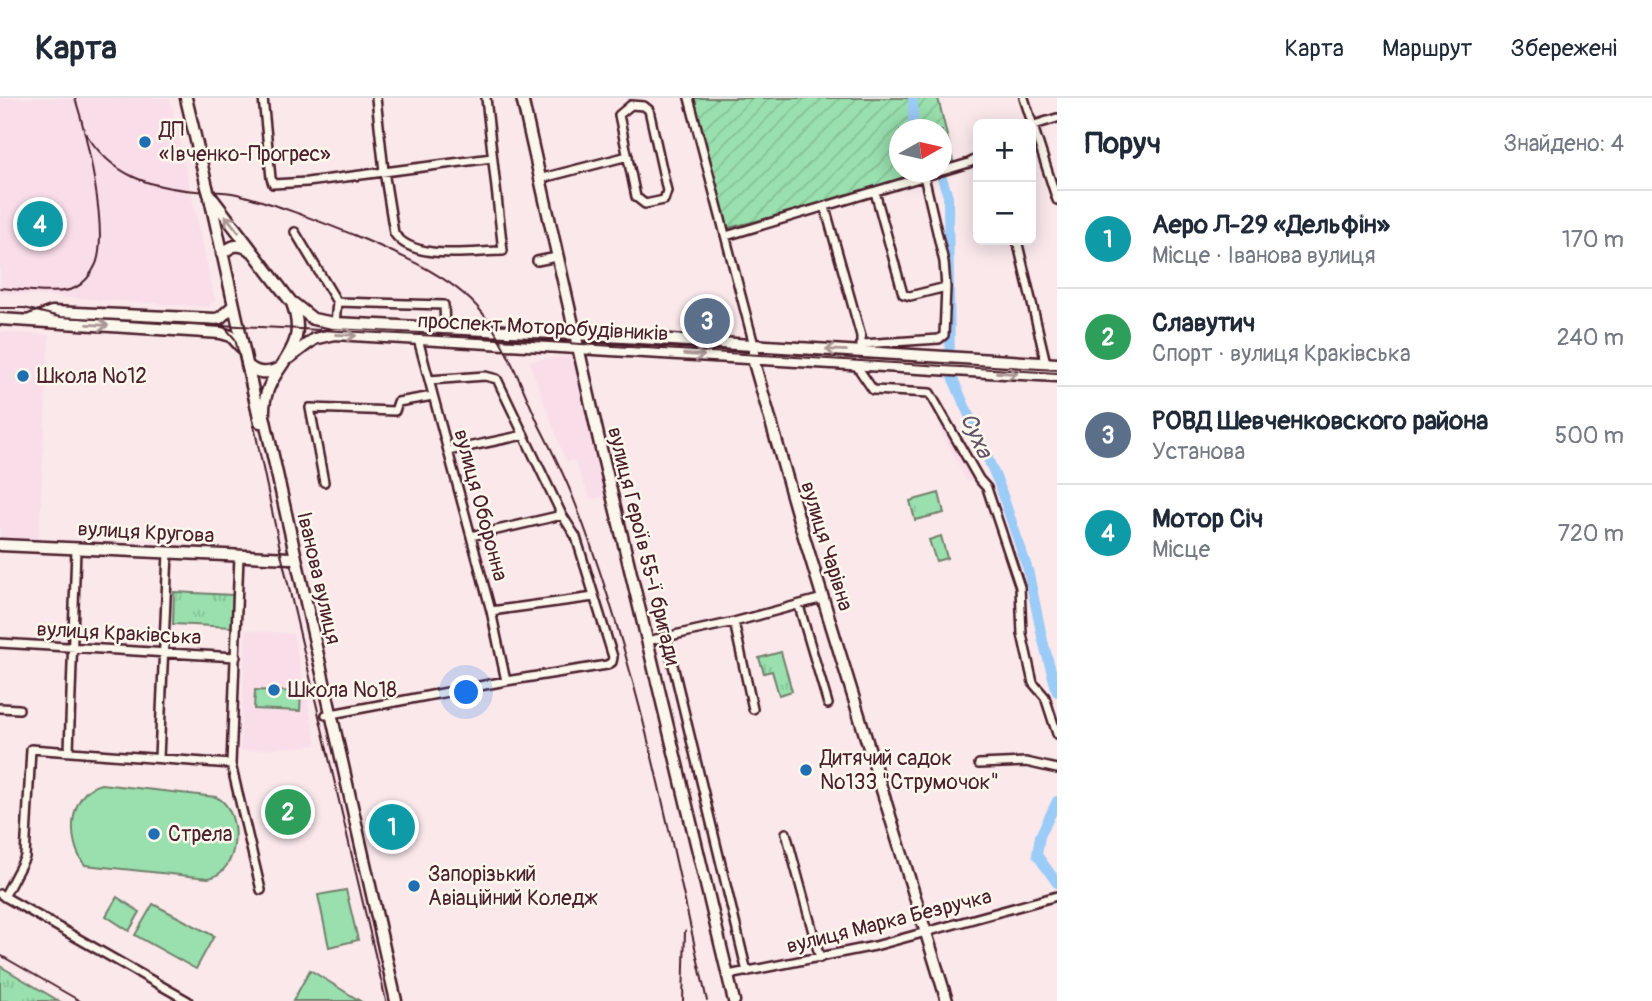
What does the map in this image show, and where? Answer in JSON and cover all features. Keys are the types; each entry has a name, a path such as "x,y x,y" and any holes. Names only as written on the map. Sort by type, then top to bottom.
{"main road":[{"name":"Іванова вулиця","path":"186,98 394,1001"},
{"name":"вулиця Героїв 55-ї бригади","path":"522,98 577,347 734,1001"},
{"name":"Іванова вулиця","path":"208,191 292,303 298,319 299,332 266,397 264,416 328,714"},
{"path":"222,254 228,248 239,245 256,254"},
{"name":"проспект Моторобудівників","path":"292,303 313,319 335,323 861,348 928,356 1051,363"},
{"path":"30,320 52,312 215,319 220,318 233,306"},
{"path":"63,312 60,319 64,324"},
{"path":"0,320 221,332 234,339 245,354"},
{"name":"проспект Моторобудівників","path":"282,365 314,339 324,335 577,347 1057,376"},
{"name":"вулиця Чарівна","path":"754,345 753,359 823,598 947,1001"},
{"path":"247,365 255,372 264,373 282,365"},
{"name":"вулиця Кругова","path":"0,545 290,558"}],"street":[{"path":"263,98 271,178 276,184 492,158"},
{"path":"376,98 391,225 398,240 422,252 503,251 486,98"},
{"name":"вулиця Чарівна","path":"689,98 754,345"},
{"path":"1024,98 1030,119"},
{"path":"631,101 649,110 667,191 666,199 645,204 639,201 619,115 631,101"},
{"path":"1036,125 1057,118"},
{"path":"1036,138 1057,200"},
{"path":"539,178 628,156"},
{"path":"952,168 973,161"},
{"path":"726,236 906,182"},
{"path":"825,207 861,348 943,337 946,287 944,262 925,182"},
{"path":"875,192 903,293 910,296 946,287"},
{"path":"295,232 337,302 335,323"},
{"path":"1018,245 1051,363"},
{"path":"537,261 557,257"},
{"path":"337,302 444,305 445,328"},
{"name":"вулиця Оборонна","path":"418,339 491,611 506,681"},
{"path":"856,365 873,390 930,393 979,479 987,488 1020,587 1021,634 1032,679 1037,690 1045,697 1057,734"},
{"path":"328,714 612,662 613,657 580,548 497,379 492,376 429,380"},
{"path":"324,482 310,408 395,411 398,402 433,396"},
{"path":"448,451 524,435"},
{"path":"471,536 562,515"},
{"path":"69,751 76,549"},
{"path":"159,758 168,553"},
{"path":"239,556 232,764 261,890"},
{"path":"491,611 594,597"},
{"path":"647,641 800,606 823,598"},
{"path":"800,606 828,704"},
{"path":"734,622 753,709"},
{"path":"666,636 747,972"},
{"name":"вулиця Краківська","path":"0,643 236,657"},
{"path":"0,708 19,709"},
{"path":"188,1001 2,896 25,857 31,749 232,764"},
{"path":"979,764 1017,762 1057,769"},
{"path":"786,834 820,958"},
{"name":"вулиця Марка Безручка","path":"728,975 820,958 1057,896"}],"shaded area":[{"path":"0,98 170,98 215,300 208,307 0,293"},
{"path":"0,332 49,335 39,539 0,537"},
{"path":"573,355 609,495 591,500 574,460 566,462 529,361"},
{"path":"948,421 979,479 967,482 939,427"},
{"name":"Школа №18","path":"246,630 293,634 317,745 240,751"}],"green space":[{"path":"694,98 938,98 943,119 889,119 889,182 898,182 728,228"},
{"path":"939,493 944,513 915,520 910,501"},
{"path":"941,536 947,558 936,561 929,540"},
{"path":"174,592 233,595 232,627 173,624"},
{"path":"781,652 792,691 779,695 772,671 764,673 759,658"},
{"path":"255,690 301,692 300,711 254,709"},
{"name":"Стрела","path":"101,784 216,797 225,804 234,827 232,854 227,865 219,874 208,878 85,865 75,844 73,831 76,807 90,789"},
{"path":"346,890 358,940 329,947 318,895"},
{"path":"117,897 140,912 129,931 106,916"},
{"path":"153,904 214,936 196,969 135,935"},
{"path":"0,966 59,1001 0,1001"},
{"path":"310,970 360,1001 293,1001"}],"waterway":[{"name":"Суха","path":"913,98 913,119"},
{"name":"Суха","path":"943,182 948,196 950,372 999,484 1028,570 1057,692"},
{"path":"1057,801 1040,836 1037,855 1057,883"}],"tram line":[{"path":"0,308 24,308 60,317 498,339 1057,373"},
{"path":"222,324 235,339 239,355 282,558 386,1001"}],"railway":[{"path":"0,288 49,292 68,290 85,281 96,264 100,229 98,206 90,157 75,98"},
{"path":"86,134 108,160 133,177 162,186 227,192 252,198 311,218 389,250 444,279 475,304 487,319 509,357 566,481 596,561 634,685 650,748 707,1001"},
{"path":"683,1001 685,931"},
{"path":"0,955 80,1001"}],"place":[{"name":"ДП «Івченко-Прогрес»","path":"145,142"},
{"name":"Мотор Січ","path":"40,224"},
{"name":"РОВД Шевченковского района","path":"707,321"},
{"name":"Школа №12","path":"23,376"},
{"name":"Школа №18","path":"274,690"},
{"name":"Дитячий садок №133 \"Струмочок\"","path":"806,770"},
{"name":"Славутич","path":"288,812"},
{"name":"Аеро Л-29 «Дельфін»","path":"392,827"},
{"name":"Стрела","path":"154,834"},
{"name":"Запорізький Авіаційний Коледж","path":"414,886"}]}
